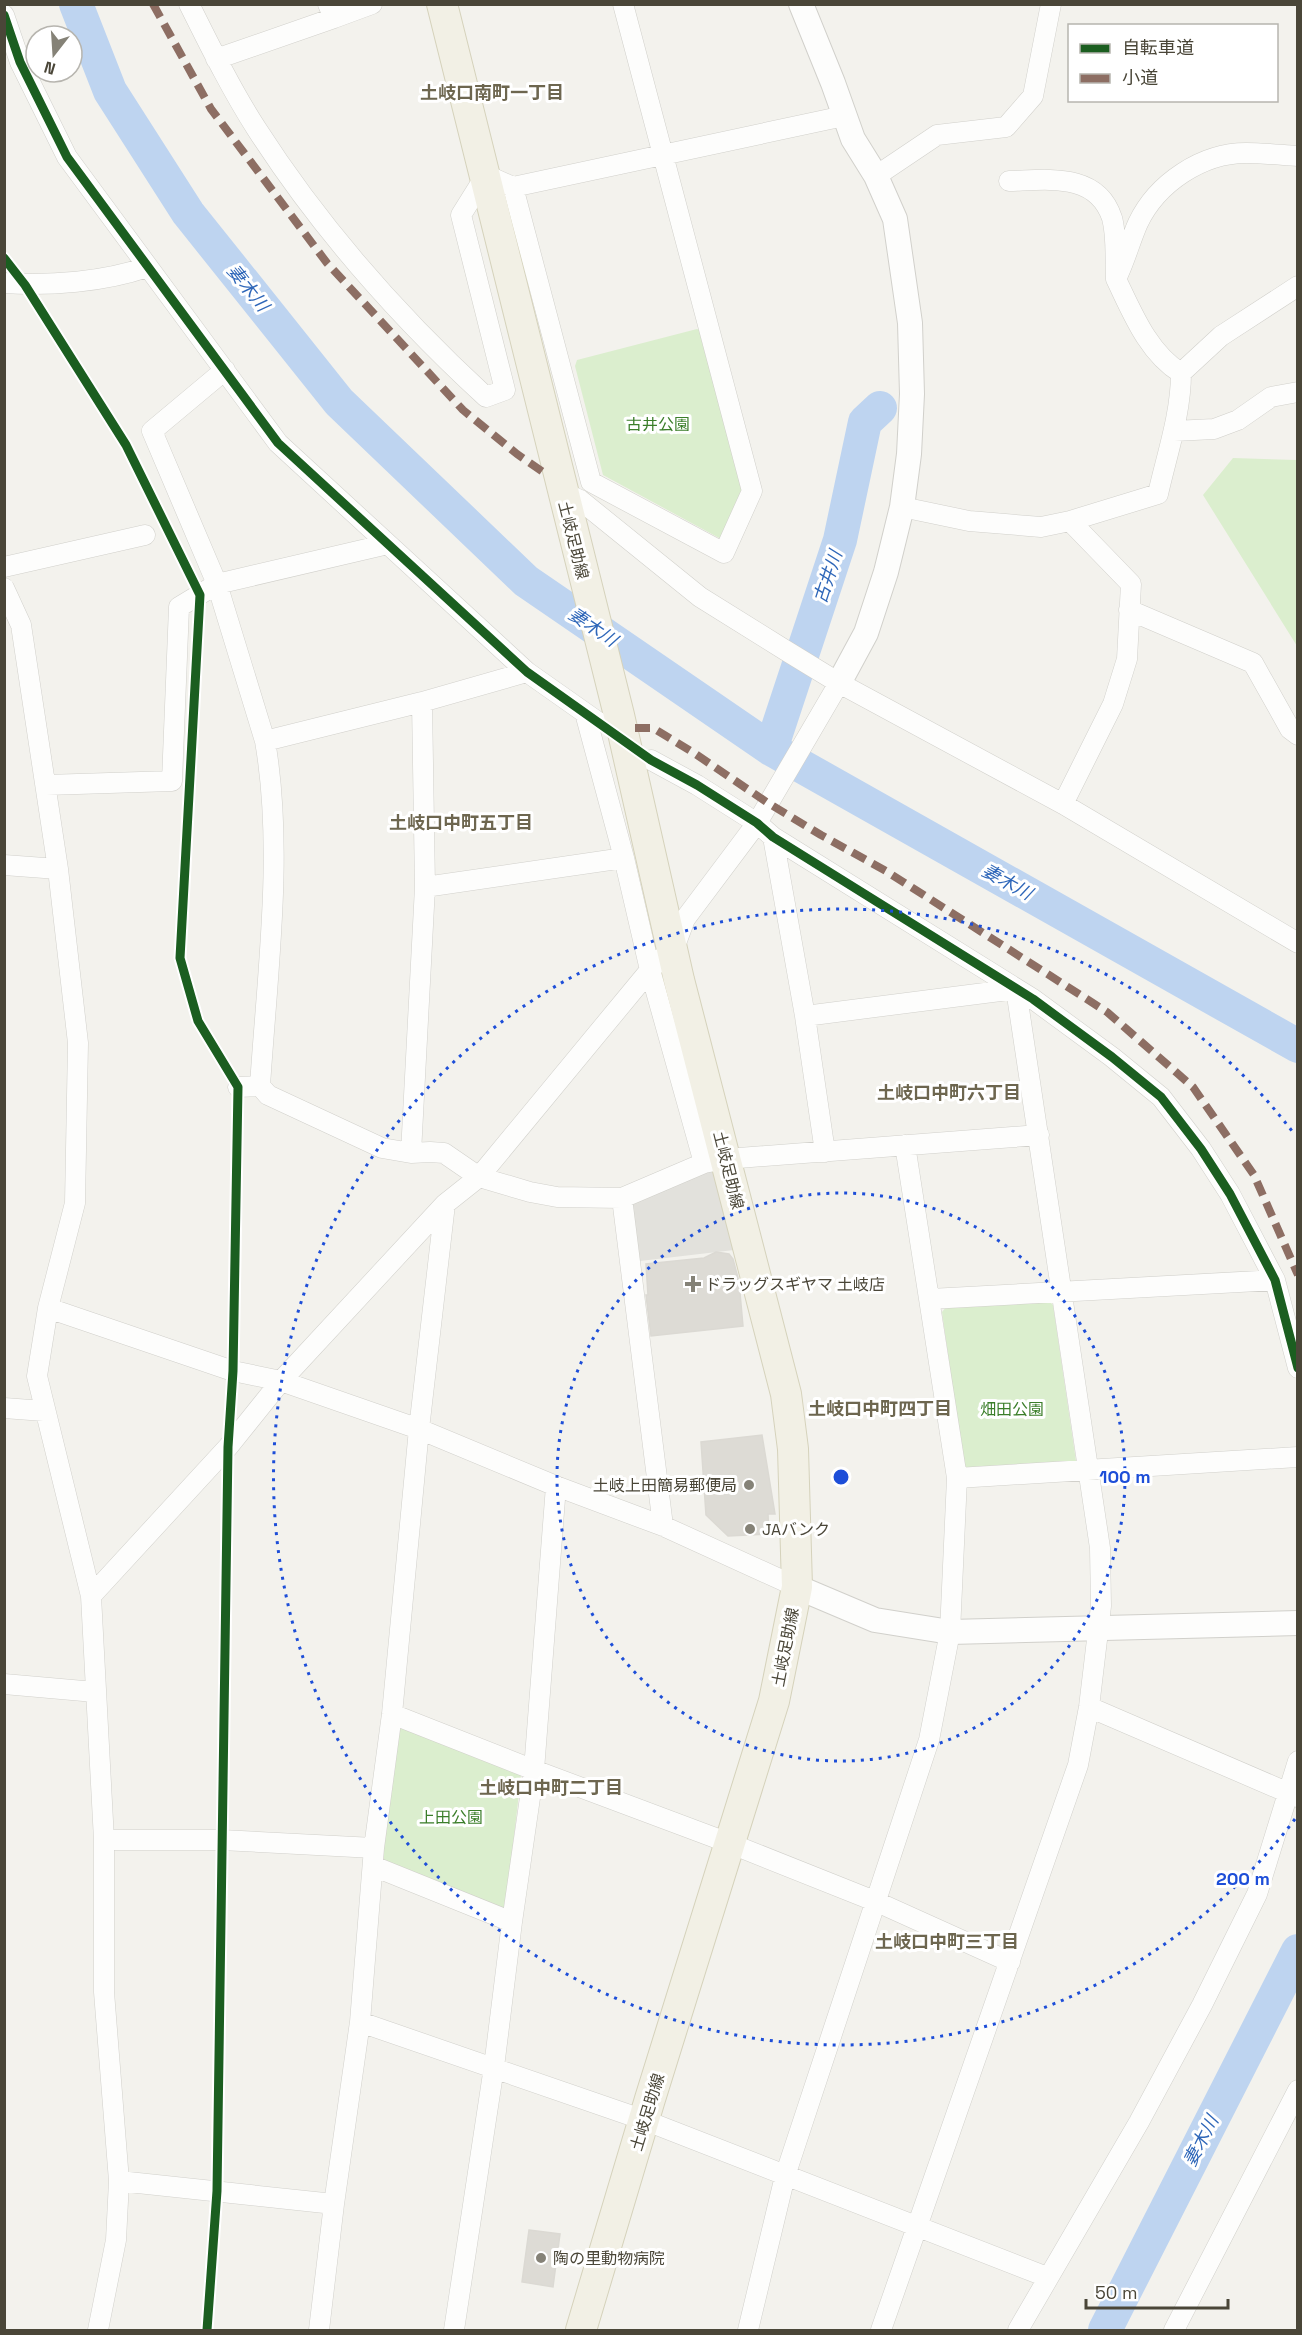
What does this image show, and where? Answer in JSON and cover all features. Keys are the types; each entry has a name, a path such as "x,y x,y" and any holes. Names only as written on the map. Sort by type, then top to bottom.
{"main road":[{"name":"土岐足助線","path":"442,4 486,175 564,499 601,717 673,951 715,1161 786,1394 793,1449 797,1587 774,1701 581,2331"}],"street":[{"path":"189,4 216,59 256,128 334,238 383,295 486,397 505,390 461,215 486,175 513,187 844,116"},
{"path":"216,59 331,11 372,4"},
{"path":"513,187 591,482 723,554 752,490 624,4"},
{"path":"91,1596 228,1447 282,1382 445,1204 479,1177 650,970 673,951 685,920 757,823 866,633 886,572 902,507 909,454 912,394 910,323 895,219 876,176 853,139 801,4"},
{"path":"876,176 937,135 1006,127 1033,96 1051,4"},
{"path":"4,15 20,62 67,157 278,443 527,672 601,717 624,858 650,970 715,1161"},
{"path":"1116,279 1127,257 1138,222 1159,191 1187,170 1216,157 1235,154 1298,156"},
{"path":"1009,181 1061,180 1084,184 1101,196 1112,219 1116,279 1143,334 1172,367 1181,373"},
{"path":"4,283 25,285 118,277 147,267"},
{"path":"902,507 969,521 1041,527 1070,521 1158,494 1174,431 1181,373 1221,336 1298,286"},
{"path":"225,370 152,431 217,584 265,741 272,780 272,904 260,1086 268,1095 382,1148 411,1153 444,1154 479,1177 530,1192 557,1197 622,1198 715,1161 1039,1135"},
{"path":"1174,431 1214,429 1238,420 1271,397 1298,392"},
{"path":"564,499 580,500 700,597 835,689 1063,804 1298,943"},
{"path":"1063,804 1113,704 1126,658 1131,584 1070,521"},
{"path":"4,567 145,535"},
{"path":"46,785 172,781 179,607 217,584 388,544"},
{"path":"4,588 21,624 58,869 78,1043 75,1203 48,1308 37,1376 91,1596 104,1840 104,1992 119,2181 116,2240 98,2331"},
{"path":"1129,610 1253,663 1290,729 1298,735"},
{"path":"265,741 422,702 527,672"},
{"path":"411,1153 425,887 422,702"},
{"path":"651,760 697,785 757,823 773,837 1016,989 1113,1057 1161,1098 1201,1149 1230,1194 1275,1280 1298,1368"},
{"path":"773,837 805,1016 825,1152"},
{"path":"425,887 624,858"},
{"path":"4,865 58,869"},
{"path":"805,1016 1016,989"},
{"path":"881,2331 1078,1765 1089,1707 1101,1606 1100,1548 1016,989"},
{"path":"238,1087 260,1086"},
{"path":"748,2331 785,2176 929,1740 951,1632 957,1478 905,1145"},
{"path":"622,1198 663,1526"},
{"path":"319,2331 334,2204 360,2022 374,1857 392,1714 419,1429 445,1204"},
{"path":"930,1299 1275,1280"},
{"path":"48,1308 233,1371 282,1382 419,1429 556,1486 663,1526 875,1620 951,1632 1298,1623"},
{"path":"4,1408 44,1411"},
{"path":"957,1478 1298,1457"},
{"path":"454,2331 494,2067 534,1770 556,1486"},
{"path":"4,1684 95,1692"},
{"path":"1089,1707 1293,1795"},
{"path":"392,1714 877,1902 1010,1962"},
{"path":"1018,2331 1047,2277 1139,2122 1222,1965 1257,1893 1293,1795 1298,1761"},
{"path":"104,1840 221,1840 374,1857 512,1922"},
{"path":"360,2022 644,2120 1047,2277"},
{"path":"1174,2331 1298,2090"},
{"path":"119,2181 334,2204"}],"green space":[{"name":"古井公園","path":"697,329 702,331 742,490 721,539 603,475 575,366 577,360"},
{"path":"1233,458 1297,460 1297,646 1203,495"},
{"name":"畑田公園","path":"1048,1300 1053,1305 1076,1461 1070,1465 969,1471 963,1463 942,1312 947,1306"},
{"name":"上田公園","path":"396,1724 521,1775 506,1908 498,1911 382,1860"}],"shaded area":[{"path":"716,1167 734,1250 640,1261 629,1201"}],"building":[{"name":"ドラッグスギヤマ 土岐店","path":"716,1252 729,1254 733,1259 739,1282 743,1326 651,1336 646,1295 648,1295 646,1264 704,1258"},
{"path":"762,1435 775,1514 768,1514 769,1534 728,1536 706,1515 701,1442"},
{"name":"陶の里動物病院","path":"529,2230 560,2234 553,2287 522,2282"}],"waterway":[{"name":"妻木川","path":"76,4 110,91 188,213 339,402 526,581 771,749 1298,1046"},
{"name":"古井川","path":"771,749 840,540 865,422 880,408"},
{"name":"妻木川","path":"1105,2330 1298,1951"}],"marked path":[{"path":"153,4 211,109 327,263 463,410 543,472"},
{"path":"635,728 653,728 768,803 886,871 1107,1012 1193,1087 1254,1175 1298,1275"}],"cycle path":[{"path":"4,15 20,62 67,157 278,443 527,672 651,760 697,785 757,823 773,837 1033,999 1112,1057 1161,1097 1201,1149 1230,1194 1275,1280 1298,1368"},
{"path":"4,258 25,285 126,445 200,595 180,958 198,1021 238,1087 233,1371 228,1447 217,2191 207,2330"}],"place":[{"name":"ドラッグスギヤマ 土岐店","path":"693,1284"},
{"name":"土岐上田簡易郵便局","path":"749,1485"},
{"name":"JAバンク","path":"750,1529"},
{"name":"陶の里動物病院","path":"541,2258"}],"district":[{"name":"土岐口南町一丁目","path":"492,93"},
{"name":"土岐口中町五丁目","path":"461,823"},
{"name":"土岐口中町六丁目","path":"949,1093"},
{"name":"土岐口中町四丁目","path":"880,1409"},
{"name":"土岐口中町二丁目","path":"551,1788"},
{"name":"土岐口中町三丁目","path":"947,1942"}]}
